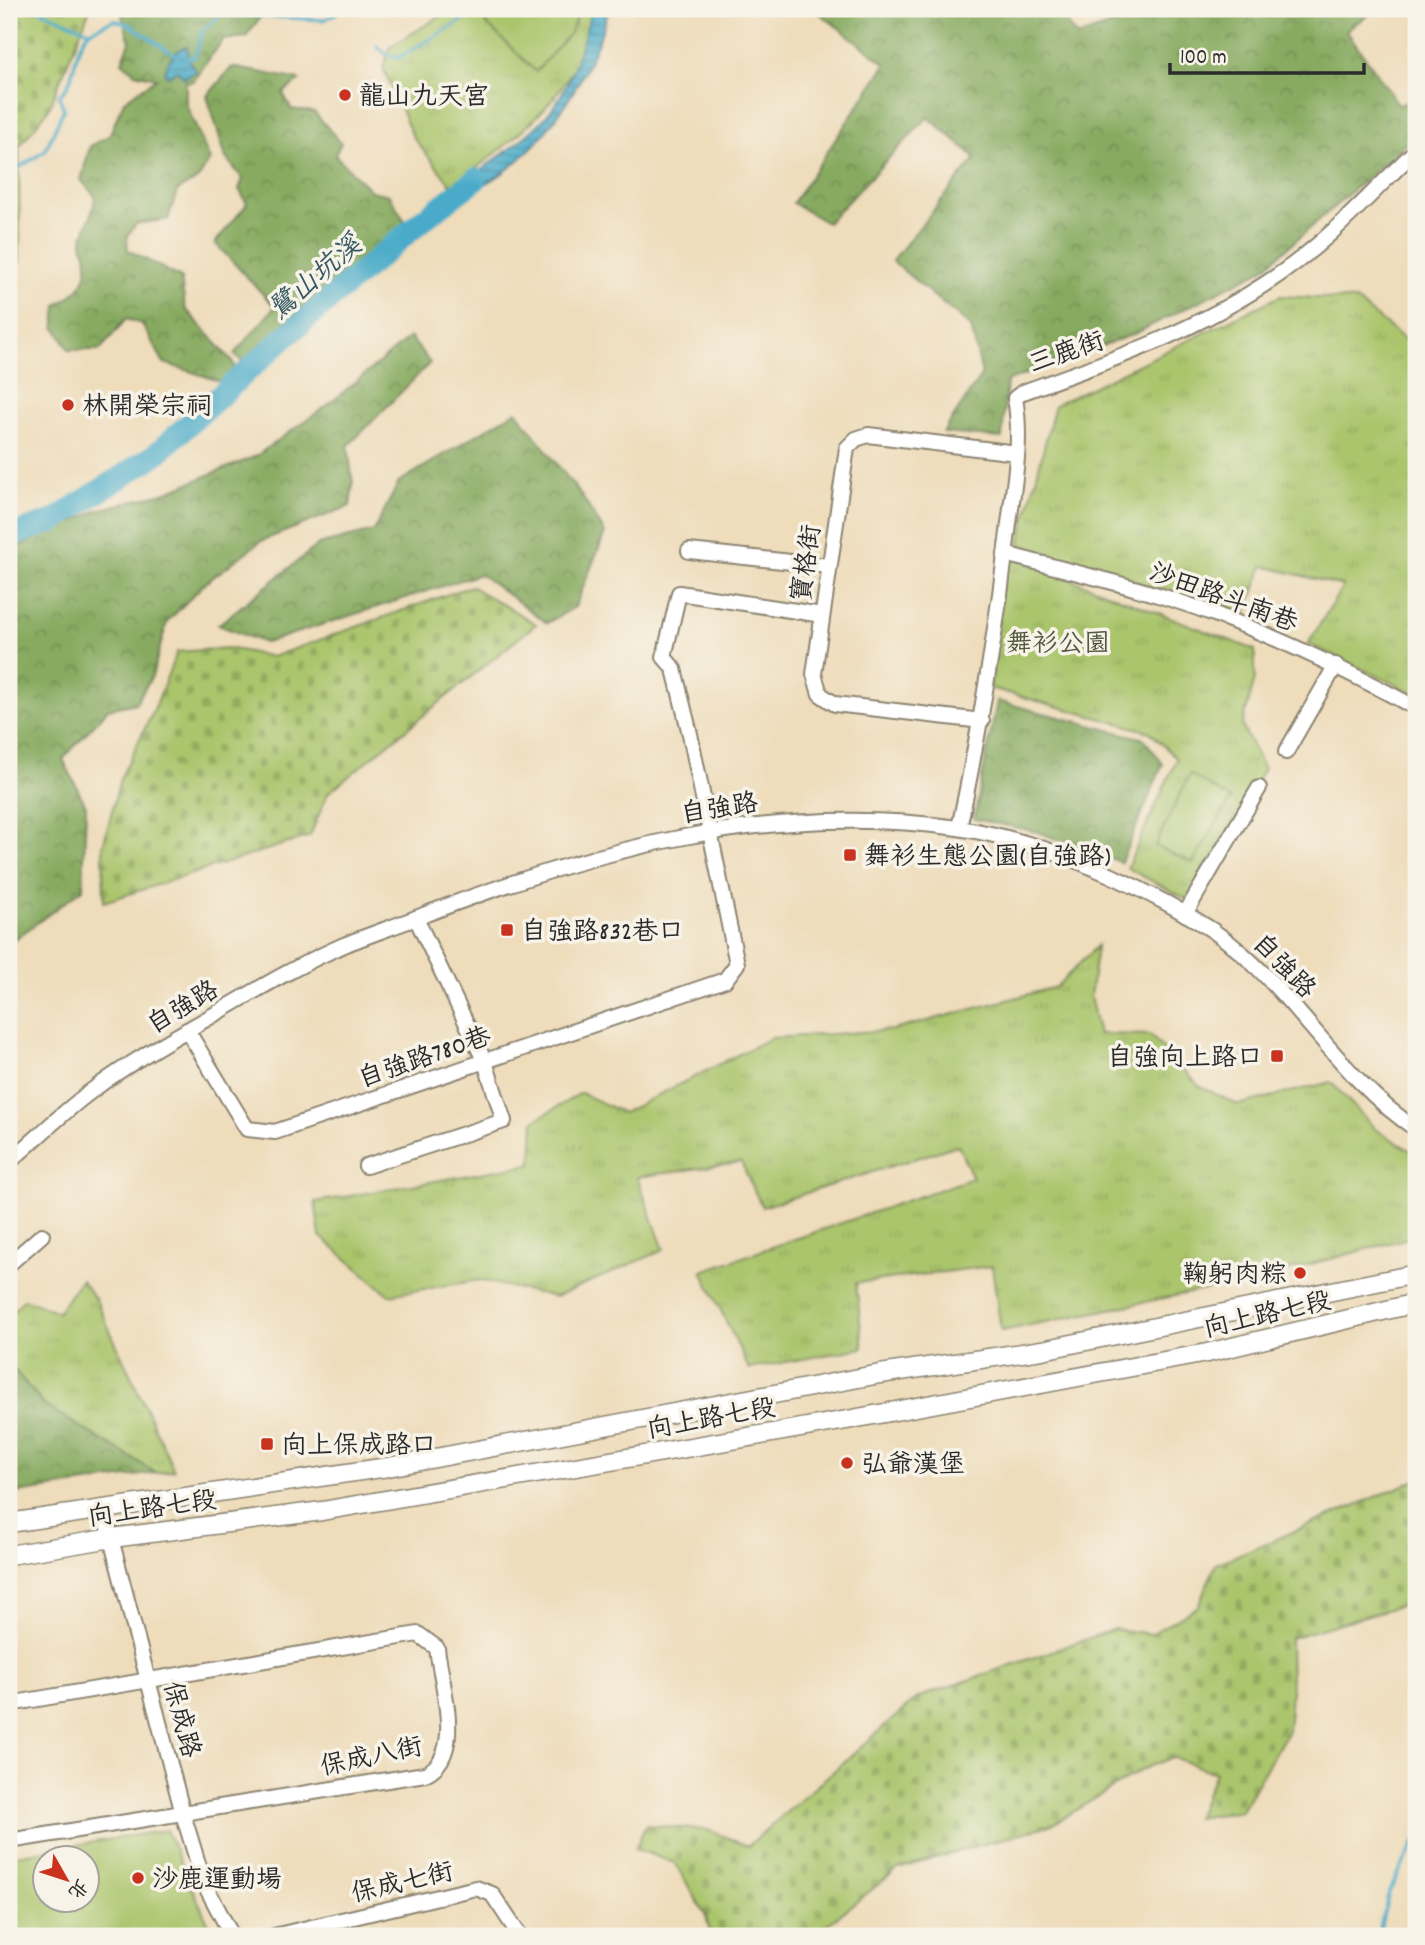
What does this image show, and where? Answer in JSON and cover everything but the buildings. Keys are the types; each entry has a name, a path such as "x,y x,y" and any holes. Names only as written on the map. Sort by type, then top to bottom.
{"main road":[{"name":"向上路七段","path":"9,1523 388,1467 880,1374 1042,1350 1416,1274"},
{"name":"向上路七段","path":"9,1555 112,1538 335,1509 847,1420 1207,1353 1416,1303"}],"street":[{"name":"三鹿街","path":"959,828 982,721 1005,554 1017,453 1015,398 1023,392 1135,354 1204,323 1276,278 1313,248 1416,150"},
{"name":"寶格街","path":"982,721 835,704 820,694 814,674 846,448 856,439 868,435 1017,453"},
{"path":"689,551 829,566"},
{"name":"沙田路斗南巷","path":"1005,554 1169,598 1218,615 1336,665 1416,708"},
{"path":"712,831 674,669 664,657 679,593 822,615"},
{"path":"1286,752 1336,665"},
{"path":"1185,914 1259,788"},
{"name":"自強路","path":"9,1163 96,1088 187,1030 267,984 342,946 520,878 580,860 712,831 789,821 861,820 959,828 1044,849 1185,914 1232,945 1372,1093 1416,1129"},
{"name":"自強路780巷","path":"187,1030 247,1129 260,1133 275,1132 725,980 737,964 712,831"},
{"path":"366,1167 504,1121 485,1062 416,918"},
{"path":"9,1264 42,1235"},
{"name":"保成路","path":"103,1508 183,1814 204,1882 232,1936"},
{"name":"保成八街","path":"9,1704 418,1634 437,1648 450,1742 437,1769 425,1774 9,1841"},
{"name":"保成七街","path":"274,1936 476,1888 492,1894 520,1936"}],"green space":[{"path":"9,9 90,9 48,110 19,147 20,263 9,267"},
{"path":"109,9 266,9 246,37 223,40 193,81 186,82 186,104 210,160 198,179 177,191 168,219 136,224 127,237 128,250 181,278 185,308 232,361 237,372 222,382 164,363 142,324 126,319 100,350 69,350 55,327 57,305 77,291 87,271 82,243 95,196 81,180 90,146 109,136 124,101 157,78 135,73 122,62 130,42 121,12"},
{"path":"452,9 597,9 588,39 560,90 522,131 452,186 413,137 383,68 390,47"},
{"path":"500,9 580,9 570,33 536,72 485,22"},
{"path":"814,9 1059,9 1077,37 1157,9 1377,9 1346,30 1399,105 1416,98 1416,135 1262,270 1134,334 1007,381 1002,438 943,433 982,374 971,327 892,261 976,158 928,117 827,223 793,203 886,64"},
{"path":"232,67 300,80 283,93 291,109 314,112 341,143 335,155 371,191 389,195 406,223 244,363 234,354 275,307 215,243 247,204 239,189 243,179 226,158 207,96"},
{"path":"1280,296 1355,300 1416,348 1416,694 1308,644 1343,586 1263,566 1244,618 1019,544 1055,405"},
{"path":"410,337 430,363 348,446 353,484 350,506 261,541 203,585 167,622 152,676 136,703 108,709 63,759 86,806 83,889 15,939 9,939 9,551 98,510 167,492 256,456 329,404"},
{"path":"516,411 581,495 605,533 575,607 547,623 480,574 265,643 218,625 318,545 374,531 399,482"},
{"name":"舞衫公園","path":"1005,554 1255,650 1255,679 1242,726 1264,769 1188,900 1127,868 1177,759 1150,732 990,688"},
{"path":"471,586 536,624 328,793 310,836 104,902 103,846 120,779 153,712 177,652 229,648 272,657"},
{"path":"997,701 1144,739 1163,764 1121,862 1037,832 974,819"},
{"path":"1190,774 1231,799 1193,863 1155,846"},
{"path":"1097,946 1090,997 1099,1034 1150,1035 1199,1086 1238,1105 1331,1082 1375,1129 1416,1154 1416,1236 1244,1282 1001,1331 992,1266 856,1283 863,1348 749,1369 702,1271 973,1178 958,1145 762,1207 741,1162 637,1177 664,1250 555,1297 479,1280 389,1295 320,1236 315,1202 532,1164 534,1121 581,1093 623,1113 771,1038 893,1030 1056,987"},
{"path":"81,1280 96,1300 174,1470 156,1473 44,1405 9,1364 9,1316 24,1299 58,1312"},
{"path":"9,1364 44,1405 156,1473 9,1494"},
{"path":"1416,1480 1416,1601 1290,1638 1291,1694 1288,1731 1241,1811 1196,1818 1215,1773 1173,1757 1145,1768 1053,1824 898,1869 813,1936 711,1936 706,1916 675,1863 635,1849 646,1825 708,1830 748,1846 917,1698 1115,1629 1151,1634 1198,1606 1216,1564"},
{"name":"沙鹿運動場","path":"166,1830 214,1936 9,1936 9,1856 32,1852 32,1913 102,1913 102,1843 88,1843"}],"water":[{"path":"592,9 609,9 587,66 553,122 531,148 507,169 481,186 453,197 477,173 529,133 551,110 571,74"},
{"path":"187,46 189,61 196,71 185,78 177,70 169,76 165,74 172,57"}],"waterway":[{"path":"37,9 89,31"},
{"path":"186,58 195,57 202,31 221,14 324,20 344,9"},
{"path":"377,46 385,53 398,58 482,9"},
{"path":"9,174 45,151 64,109 59,96 69,82 79,47 91,30 114,20 130,25 178,57"},
{"name":"鷺山坑溪","path":"9,536 53,521 155,455 276,345 424,219 476,179"},
{"path":"1378,1936 1389,1892 1416,1840"}],"place":[{"name":"龍山九天宮","path":"345,95"},
{"name":"林開榮宗祠","path":"68,405"},
{"name":"舞衫生態公園(自強路)","path":"850,855"},
{"name":"自強路832巷口","path":"507,930"},
{"name":"自強向上路口","path":"1277,1056"},
{"name":"鞠躬肉粽","path":"1300,1273"},
{"name":"向上保成路口","path":"267,1444"},
{"name":"弘爺漢堡","path":"847,1463"},
{"name":"沙鹿運動場","path":"138,1878"}]}
